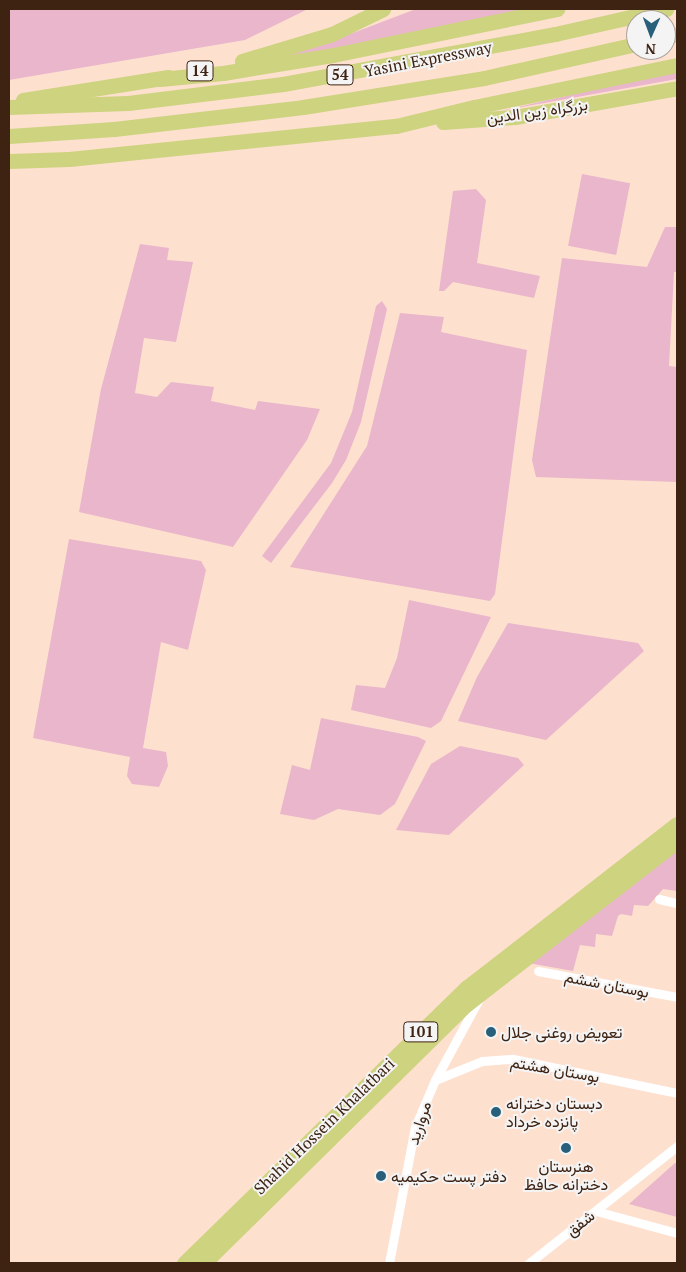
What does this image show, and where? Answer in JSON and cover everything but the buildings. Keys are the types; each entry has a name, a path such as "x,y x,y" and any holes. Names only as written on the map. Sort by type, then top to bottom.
{"highway":[{"name":"14","path":"9,104 160,79 222,66 293,47 332,34 382,9"},
{"path":"160,79 223,72 333,55 557,9"},
{"name":"Yasini Expressway","path":"9,107 128,103 283,84 545,36 666,9"},
{"name":"Yasini Expressway","path":"9,136 114,129 303,106 484,78 626,46"},
{"path":"9,161 78,158 396,126 474,107 677,65"},
{"name":"بزرگراه زین الدین","path":"396,126 515,117 677,88"},
{"name":"Shahid Hossein Khalatbari","path":"184,1263 466,988 677,824"},
{"name":"Shahid Hossein Khalatbari","path":"204,1263 467,1004 677,841"}],"street":[{"path":"659,899 677,903"},
{"name":"بوستان ششم","path":"538,970 677,997"},
{"name":"مروارید","path":"388,1263 415,1127 435,1080 482,993"},
{"name":"بوستان هشتم","path":"435,1080 482,1061 513,1059 677,1093"},
{"name":"شفق","path":"530,1263 677,1146"},
{"path":"596,1211 677,1232"}],"shaded area":[{"path":"9,9 308,9 245,40 9,80"},
{"path":"416,9 531,9 262,63 324,44"},
{"path":"677,72 677,79 500,111 645,78"},
{"path":"582,174 630,183 616,255 568,246"},
{"path":"476,189 486,200 477,263 540,276 534,298 453,282 444,291 439,291 453,191"},
{"path":"665,227 677,227 677,272 674,272 669,366 677,367 677,482 536,477 532,460 562,258 647,267"},
{"path":"140,244 169,248 167,260 193,262 176,342 144,338 135,393 157,397 171,382 214,387 211,401 255,410 258,401 320,409 307,440 233,547 79,512 101,389"},
{"path":"382,301 387,309 361,422 346,460 332,483 271,563 262,556 331,463 352,412 376,306"},
{"path":"400,313 444,317 441,332 527,350 495,594 490,601 290,567 367,446"},
{"path":"69,539 201,561 206,570 188,650 161,642 143,748 166,752 168,766 159,787 132,784 127,776 130,757 33,738"},
{"path":"409,600 491,617 441,721 431,728 351,710 356,685 385,688 397,658"},
{"path":"508,623 638,643 644,651 546,740 458,721 477,677"},
{"path":"321,718 418,737 426,741 395,804 380,815 338,809 314,820 280,814 292,765 310,770"},
{"path":"460,746 518,758 524,765 449,835 396,830 431,764"},
{"path":"677,847 677,891 663,889 648,906 634,905 632,916 621,914 618,916 612,936 596,934 595,947 580,945 573,971 528,963"},
{"path":"677,1163 677,1217 629,1204"}],"place":[{"name":"تعویض روغنی جلال","path":"491,1032"},
{"name":"دبستان دخترانه پانزده خرداد","path":"496,1112"},
{"name":"هنرستان دخترانه حافظ","path":"566,1148"},
{"name":"دفتر پست حکیمیه","path":"381,1176"}]}
